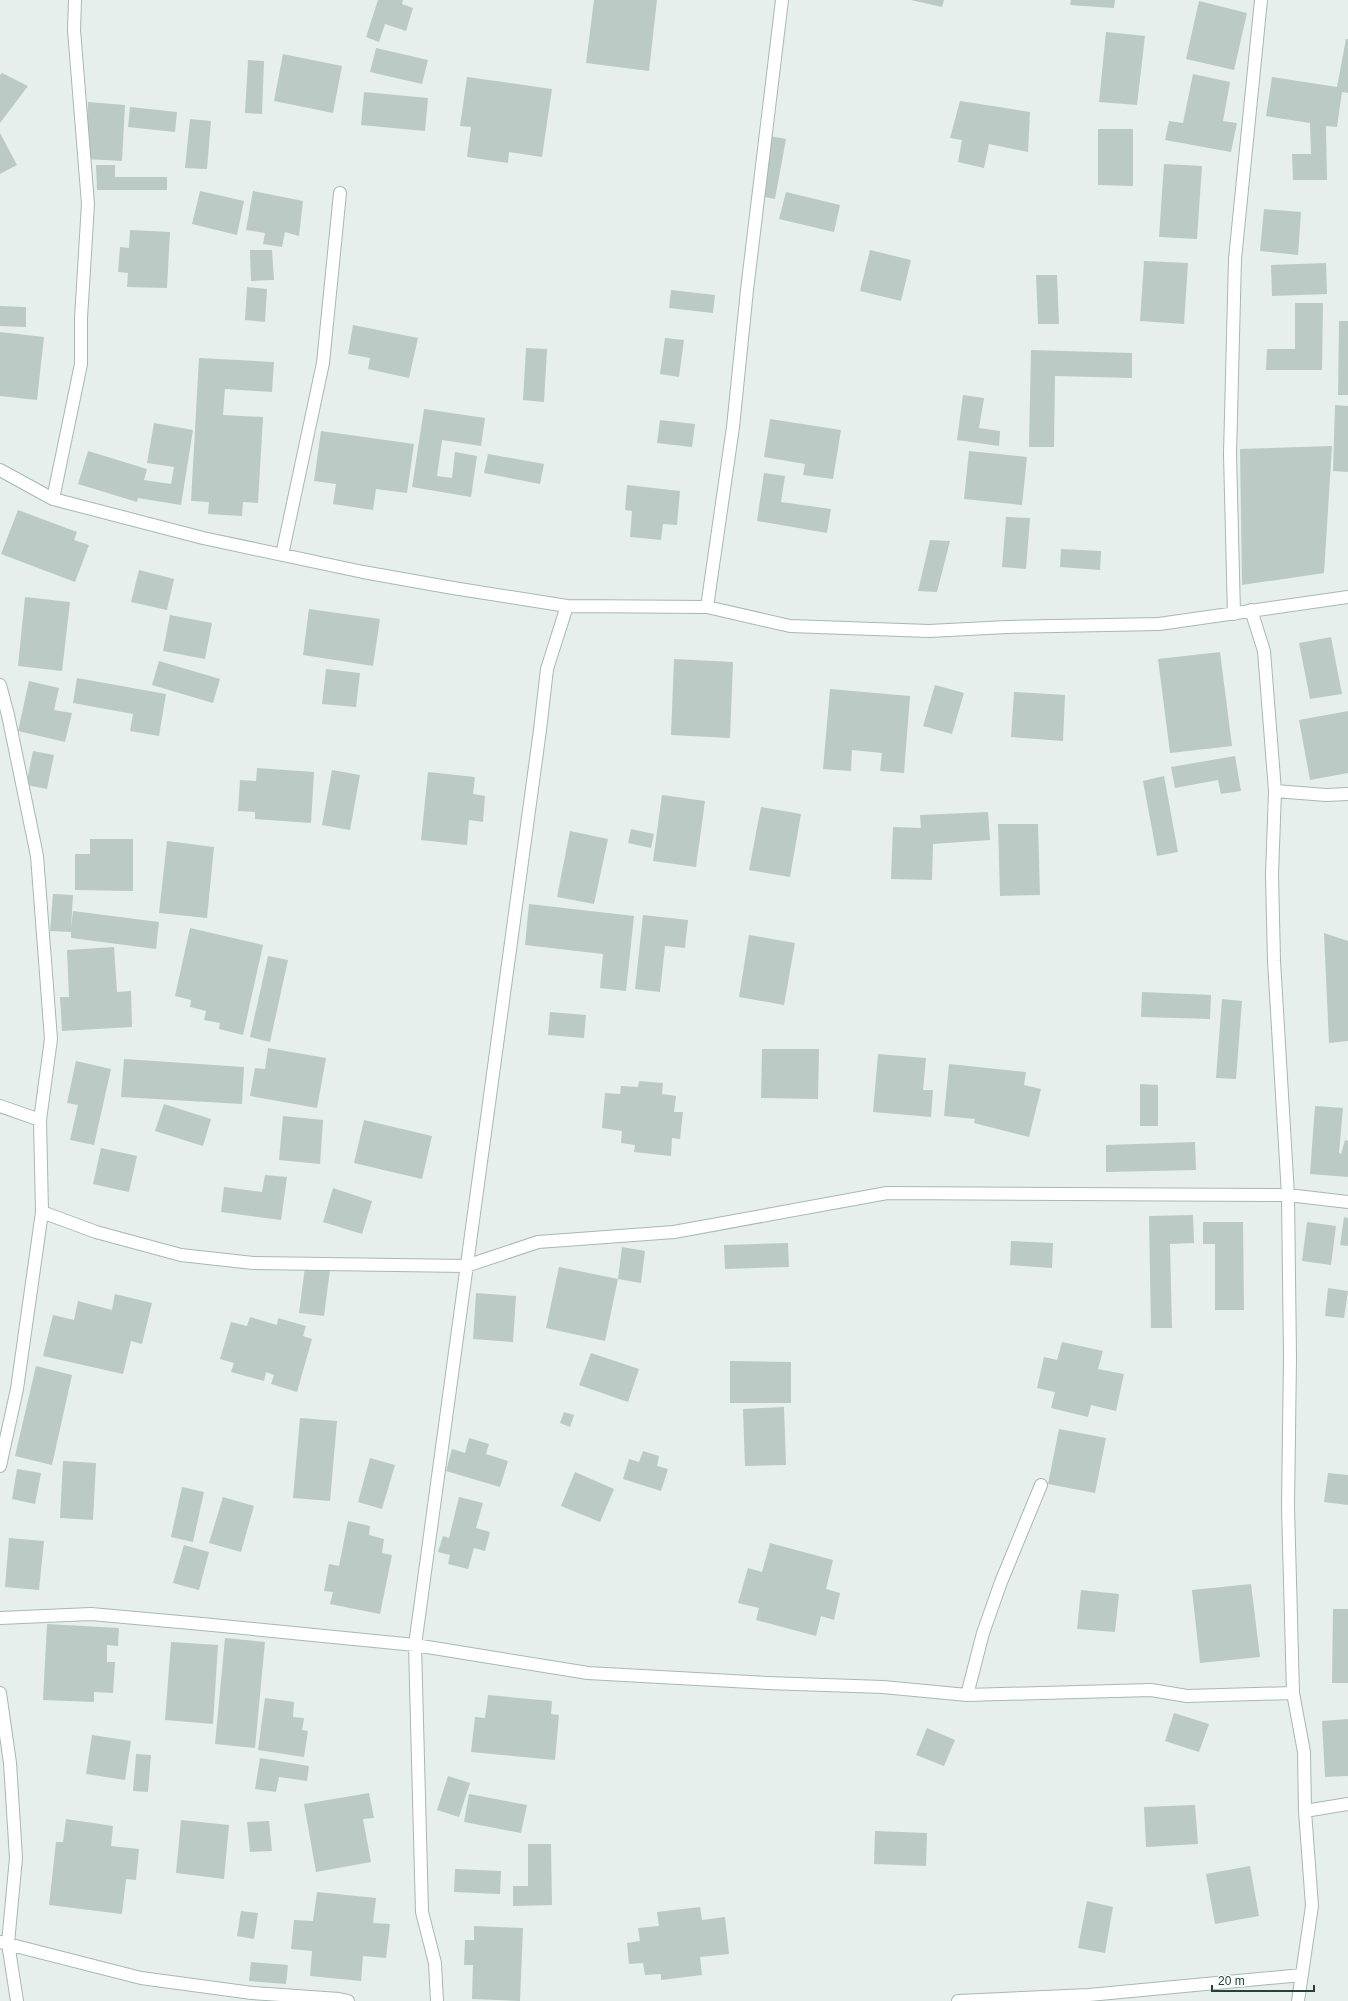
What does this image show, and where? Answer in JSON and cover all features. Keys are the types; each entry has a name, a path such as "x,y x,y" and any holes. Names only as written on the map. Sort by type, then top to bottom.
{"street":[{"path":"53,499 80,364 81,318 88,204 74,30 75,0"},
{"path":"707,607 733,427 747,290 782,0"},
{"path":"1234,614 1230,454 1235,259 1261,0"},
{"path":"282,555 323,363 340,193"},
{"path":"0,470 53,499 203,538 453,588 567,606 707,607 790,626 928,631 1007,627 1159,624 1348,597"},
{"path":"437,2001 435,1963 422,1912 415,1645 540,730 547,669 567,606"},
{"path":"1251,610 1264,651 1275,791 1272,875 1274,961 1288,1195 1290,1357 1288,1506 1293,1693 1304,1752 1305,1811 1312,1906 1298,2001"},
{"path":"0,685 8,715 38,863 51,1039 40,1120 42,1212 16,1389 0,1466"},
{"path":"1275,791 1326,795 1348,794"},
{"path":"0,1106 40,1120"},
{"path":"42,1212 96,1232 181,1255 253,1264 466,1266 538,1242 674,1232 887,1193 1288,1195 1348,1202"},
{"path":"967,1695 983,1633 993,1604 1041,1485"},
{"path":"0,1618 91,1614 415,1645 588,1673 767,1683 883,1687 967,1695 1151,1690 1187,1696 1293,1693"},
{"path":"0,1693 10,1763 16,1858 4,1943 17,2001"},
{"path":"1305,1811 1348,1804"},
{"path":"4,1943 141,1978 252,1993 348,2001"},
{"path":"958,2001 1089,1996 1302,1975"}],"building":[{"path":"378,0 403,0 402,4 413,8 406,31 385,24 379,42 366,37"},
{"path":"594,0 657,0 649,71 586,63"},
{"path":"911,0 944,0 942,7"},
{"path":"1071,0 1115,0 1114,8 1070,5"},
{"path":"1199,1 1247,13 1234,70 1186,59"},
{"path":"1106,32 1145,36 1137,105 1099,102"},
{"path":"1346,39 1348,39 1348,93 1342,92 1337,127 1326,126 1327,180 1293,180 1292,154 1311,154 1310,123 1266,116 1272,77 1337,87"},
{"path":"376,48 428,60 422,84 370,72"},
{"path":"283,54 342,66 333,113 274,101"},
{"path":"248,60 264,61 262,114 245,113"},
{"path":"2,73 28,86 0,123 0,75"},
{"path":"1193,74 1230,82 1223,121 1237,123 1231,152 1165,140 1169,121 1183,123"},
{"path":"467,77 552,89 542,157 509,152 508,163 467,157 471,127 460,126"},
{"path":"364,92 428,98 425,131 361,125"},
{"path":"960,101 1030,112 1028,152 989,144 984,168 958,162 962,140 950,138"},
{"path":"88,102 125,105 122,161 85,159"},
{"path":"130,107 177,112 175,132 128,127"},
{"path":"190,119 211,121 207,169 185,168"},
{"path":"1098,129 1133,129 1133,186 1098,185"},
{"path":"0,133 17,165 0,174"},
{"path":"770,136 786,139 775,199 759,196"},
{"path":"1164,164 1202,166 1197,239 1159,237"},
{"path":"96,165 115,165 115,177 167,177 167,190 97,190"},
{"path":"200,191 244,201 237,235 192,224"},
{"path":"253,191 303,201 299,236 285,232 282,247 263,244 265,233 246,230"},
{"path":"786,192 840,205 834,232 779,219"},
{"path":"1264,209 1301,212 1298,255 1260,251"},
{"path":"130,230 170,232 167,288 127,287 128,273 118,272 120,247 129,248"},
{"path":"250,250 272,250 274,280 251,281"},
{"path":"870,250 911,260 901,301 860,291"},
{"path":"1144,261 1188,263 1184,324 1140,321"},
{"path":"1326,263 1327,294 1272,296 1271,265"},
{"path":"1036,275 1057,275 1059,324 1038,324"},
{"path":"247,287 267,289 265,322 245,320"},
{"path":"671,290 715,295 713,313 669,308"},
{"path":"1295,303 1323,303 1322,370 1266,370 1267,349 1295,349"},
{"path":"0,306 26,307 26,327 0,326"},
{"path":"1339,321 1348,321 1348,395 1338,395"},
{"path":"353,325 418,338 409,378 368,369 370,358 348,354"},
{"path":"0,332 44,337 37,400 0,396"},
{"path":"665,338 684,340 679,377 660,374"},
{"path":"526,348 547,349 544,402 523,400"},
{"path":"1031,350 1132,353 1132,378 1055,376 1054,447 1029,447"},
{"path":"199,358 274,362 272,392 225,389 223,415 263,417 258,503 243,502 242,516 208,514 209,502 191,501"},
{"path":"963,395 984,398 979,428 1000,431 999,446 957,440"},
{"path":"1335,405 1348,406 1348,472 1333,471"},
{"path":"424,409 485,418 481,446 442,440 437,476 452,478 455,452 477,456 471,497 412,487"},
{"path":"770,419 841,430 833,479 803,475 805,464 764,457"},
{"path":"660,420 695,424 692,447 657,443"},
{"path":"154,423 193,430 181,505 138,498 137,502 78,484 88,451 147,469 144,480 171,484 174,467 147,463"},
{"path":"321,431 414,444 407,493 376,489 373,510 333,504 336,484 314,481"},
{"path":"1332,446 1324,573 1242,585 1240,449"},
{"path":"969,451 1027,457 1022,505 964,499"},
{"path":"488,454 544,464 540,484 484,473"},
{"path":"764,473 785,476 781,502 831,509 827,533 757,521"},
{"path":"627,485 680,491 677,525 663,524 661,540 630,537 632,511 625,510"},
{"path":"18,510 77,532 74,540 89,545 75,582 1,554"},
{"path":"1006,517 1030,518 1026,569 1002,567"},
{"path":"930,540 950,541 937,592 918,591"},
{"path":"1061,549 1101,551 1100,570 1060,567"},
{"path":"139,570 174,579 167,610 131,602"},
{"path":"25,597 70,602 62,671 18,666"},
{"path":"309,609 380,619 373,666 303,655"},
{"path":"170,615 212,623 205,659 163,651"},
{"path":"1331,637 1342,694 1310,699 1299,643"},
{"path":"1220,652 1232,746 1170,753 1158,659"},
{"path":"674,659 733,662 730,738 671,735"},
{"path":"159,661 220,679 213,703 152,685"},
{"path":"326,669 360,673 356,707 322,704"},
{"path":"77,678 166,694 159,736 130,731 133,714 73,703"},
{"path":"29,681 59,688 54,710 72,713 65,742 18,731"},
{"path":"935,685 964,693 952,734 923,726"},
{"path":"830,689 910,696 904,773 880,771 882,753 852,750 851,771 823,769"},
{"path":"1014,692 1065,695 1063,741 1011,737"},
{"path":"1348,711 1348,773 1310,780 1299,720"},
{"path":"33,751 54,755 47,789 26,785"},
{"path":"1235,756 1241,791 1221,794 1218,780 1175,788 1171,767"},
{"path":"257,768 314,772 311,823 255,819 255,812 238,811 240,780 256,781"},
{"path":"332,770 360,775 350,830 322,825"},
{"path":"428,772 475,777 473,794 485,796 483,822 469,820 467,845 421,840"},
{"path":"1164,776 1178,852 1157,856 1143,781"},
{"path":"662,795 705,801 696,867 653,861"},
{"path":"761,807 801,814 790,877 749,870"},
{"path":"988,812 990,840 933,844 932,880 891,879 893,827 921,828 920,815"},
{"path":"998,824 1038,824 1040,895 1000,896"},
{"path":"631,829 654,834 651,848 628,843"},
{"path":"570,831 608,839 594,904 557,897"},
{"path":"90,839 133,839 133,891 75,890 75,854 90,854"},
{"path":"167,841 214,847 207,918 159,913"},
{"path":"53,894 73,895 71,929 73,911 159,922 156,949 71,938 71,932 50,931"},
{"path":"529,904 634,916 626,991 600,988 603,954 525,945"},
{"path":"643,915 688,920 685,948 665,946 660,992 635,989"},
{"path":"190,928 263,945 243,1035 219,1029 220,1023 204,1020 206,1011 190,1007 191,1000 175,996"},
{"path":"1324,933 1348,941 1348,1041 1329,1043"},
{"path":"749,935 795,943 784,1005 739,997"},
{"path":"114,947 117,992 131,991 132,1027 62,1031 60,997 69,997 67,950"},
{"path":"268,956 288,960 270,1042 250,1037"},
{"path":"1142,992 1211,995 1210,1019 1141,1017"},
{"path":"1222,999 1242,1001 1236,1079 1216,1078"},
{"path":"550,1012 586,1015 584,1038 548,1035"},
{"path":"268,1048 326,1058 317,1108 250,1096 255,1068 265,1069"},
{"path":"762,1049 819,1049 818,1099 761,1098"},
{"path":"878,1054 926,1058 923,1090 933,1090 931,1117 873,1112"},
{"path":"124,1059 244,1067 242,1104 121,1097"},
{"path":"76,1061 111,1069 94,1145 70,1140 78,1105 67,1103"},
{"path":"949,1064 1026,1072 1024,1085 1041,1089 1029,1137 974,1123 975,1119 944,1116"},
{"path":"639,1081 663,1083 662,1094 676,1096 674,1112 683,1112 680,1139 672,1138 671,1156 634,1152 635,1145 621,1143 622,1131 602,1128 605,1093 620,1094 621,1086 638,1087"},
{"path":"1140,1084 1158,1085 1158,1126 1140,1126"},
{"path":"164,1104 211,1119 203,1146 155,1131"},
{"path":"1315,1106 1343,1108 1339,1153 1341,1154 1345,1140 1348,1141 1348,1177 1310,1174"},
{"path":"283,1116 323,1120 320,1164 279,1160"},
{"path":"364,1120 432,1136 422,1179 354,1163"},
{"path":"1195,1142 1196,1170 1106,1172 1106,1145"},
{"path":"101,1148 137,1156 129,1192 93,1184"},
{"path":"265,1175 287,1177 281,1220 221,1212 224,1187 262,1192"},
{"path":"333,1188 372,1201 362,1234 323,1222"},
{"path":"1193,1215 1194,1243 1170,1244 1172,1328 1151,1328 1149,1216"},
{"path":"1344,1217 1348,1218 1348,1246 1340,1245"},
{"path":"1203,1222 1243,1222 1244,1310 1215,1310 1215,1244 1203,1244"},
{"path":"1307,1222 1336,1226 1331,1265 1302,1261"},
{"path":"1011,1241 1053,1243 1052,1268 1010,1265"},
{"path":"788,1243 789,1267 725,1269 724,1245"},
{"path":"622,1247 645,1251 641,1283 618,1279"},
{"path":"305,1267 330,1270 324,1316 299,1313"},
{"path":"559,1267 618,1279 605,1341 546,1328"},
{"path":"1328,1288 1348,1291 1344,1318 1325,1316"},
{"path":"476,1293 516,1296 513,1342 473,1339"},
{"path":"115,1294 152,1303 142,1344 131,1341 123,1374 43,1356 53,1315 74,1320 78,1301 112,1310"},
{"path":"250,1317 277,1325 278,1318 306,1326 303,1336 312,1339 297,1392 271,1384 274,1375 266,1372 264,1381 231,1372 234,1363 220,1359 231,1322 247,1326"},
{"path":"1062,1342 1103,1351 1098,1369 1124,1374 1116,1411 1091,1405 1088,1417 1051,1408 1055,1392 1037,1388 1044,1357 1057,1360"},
{"path":"591,1353 639,1369 628,1402 579,1385"},
{"path":"730,1361 791,1362 791,1403 730,1403"},
{"path":"36,1366 72,1375 52,1465 15,1456"},
{"path":"784,1407 786,1465 745,1466 743,1409"},
{"path":"564,1412 574,1415 570,1427 560,1423"},
{"path":"300,1418 337,1421 330,1501 293,1498"},
{"path":"1059,1429 1106,1438 1095,1493 1048,1484"},
{"path":"469,1438 489,1444 486,1454 508,1461 500,1487 446,1471 452,1449 465,1453"},
{"path":"643,1451 659,1456 657,1466 668,1469 661,1491 623,1479 629,1459 639,1462"},
{"path":"370,1458 395,1465 382,1509 358,1502"},
{"path":"63,1461 96,1463 93,1520 60,1518"},
{"path":"17,1469 41,1473 35,1504 12,1499"},
{"path":"575,1472 614,1489 600,1522 561,1506"},
{"path":"1328,1473 1348,1475 1348,1505 1324,1502"},
{"path":"182,1487 204,1492 193,1542 171,1537"},
{"path":"223,1497 254,1506 241,1552 209,1543"},
{"path":"459,1497 483,1503 476,1528 490,1532 485,1551 474,1548 468,1569 448,1564 450,1555 438,1552 443,1536 449,1538"},
{"path":"348,1521 370,1526 369,1535 384,1539 382,1553 392,1555 380,1614 330,1604 333,1592 324,1591 329,1564 339,1566"},
{"path":"9,1538 44,1541 39,1590 5,1587"},
{"path":"770,1543 833,1560 826,1589 840,1593 834,1620 821,1616 816,1636 756,1620 759,1608 738,1603 748,1568 762,1572"},
{"path":"184,1545 209,1552 199,1590 173,1583"},
{"path":"1251,1584 1260,1657 1200,1663 1192,1590"},
{"path":"1081,1590 1119,1594 1115,1632 1077,1629"},
{"path":"1333,1609 1348,1609 1348,1683 1332,1683"},
{"path":"47,1624 119,1628 118,1646 107,1645 107,1662 115,1662 113,1693 94,1692 94,1702 43,1700"},
{"path":"225,1638 265,1642 255,1748 215,1744"},
{"path":"171,1642 218,1645 213,1724 165,1720"},
{"path":"488,1695 552,1701 551,1714 559,1715 555,1760 471,1752 475,1717 485,1718"},
{"path":"265,1698 294,1702 293,1717 304,1718 302,1730 308,1731 304,1757 258,1750"},
{"path":"1174,1713 1209,1724 1199,1752 1165,1741"},
{"path":"1348,1719 1348,1776 1325,1777 1322,1721"},
{"path":"927,1728 955,1740 944,1766 916,1755"},
{"path":"92,1735 131,1741 125,1780 86,1774"},
{"path":"136,1754 151,1755 148,1792 133,1791"},
{"path":"260,1758 309,1766 307,1781 279,1777 276,1792 255,1789"},
{"path":"448,1776 470,1783 459,1817 437,1810"},
{"path":"369,1793 374,1818 363,1819 371,1862 316,1872 304,1804"},
{"path":"469,1794 527,1805 521,1833 464,1822"},
{"path":"1195,1805 1198,1844 1146,1847 1144,1807"},
{"path":"66,1819 113,1826 111,1846 139,1849 136,1880 126,1879 122,1914 49,1905 56,1842 63,1842"},
{"path":"181,1820 229,1825 224,1879 176,1873"},
{"path":"269,1821 272,1851 250,1852 247,1822"},
{"path":"875,1831 927,1833 926,1866 874,1864"},
{"path":"528,1844 551,1844 552,1905 513,1906 513,1886 528,1886"},
{"path":"1250,1866 1259,1916 1215,1924 1206,1874"},
{"path":"455,1869 501,1871 500,1894 454,1892"},
{"path":"317,1892 376,1898 373,1923 390,1924 386,1958 363,1956 361,1981 310,1976 312,1951 291,1949 294,1920 313,1921"},
{"path":"1087,1901 1113,1907 1105,1953 1078,1948"},
{"path":"700,1907 702,1920 725,1917 729,1954 700,1957 702,1975 661,1980 661,1974 645,1975 643,1963 629,1964 627,1943 640,1941 638,1928 659,1926 657,1912"},
{"path":"241,1911 258,1913 254,1939 237,1936"},
{"path":"474,1926 523,1928 520,2001 472,1999 473,1965 464,1965 465,1940 474,1940"},
{"path":"251,1962 288,1965 286,1984 249,1981"}]}
